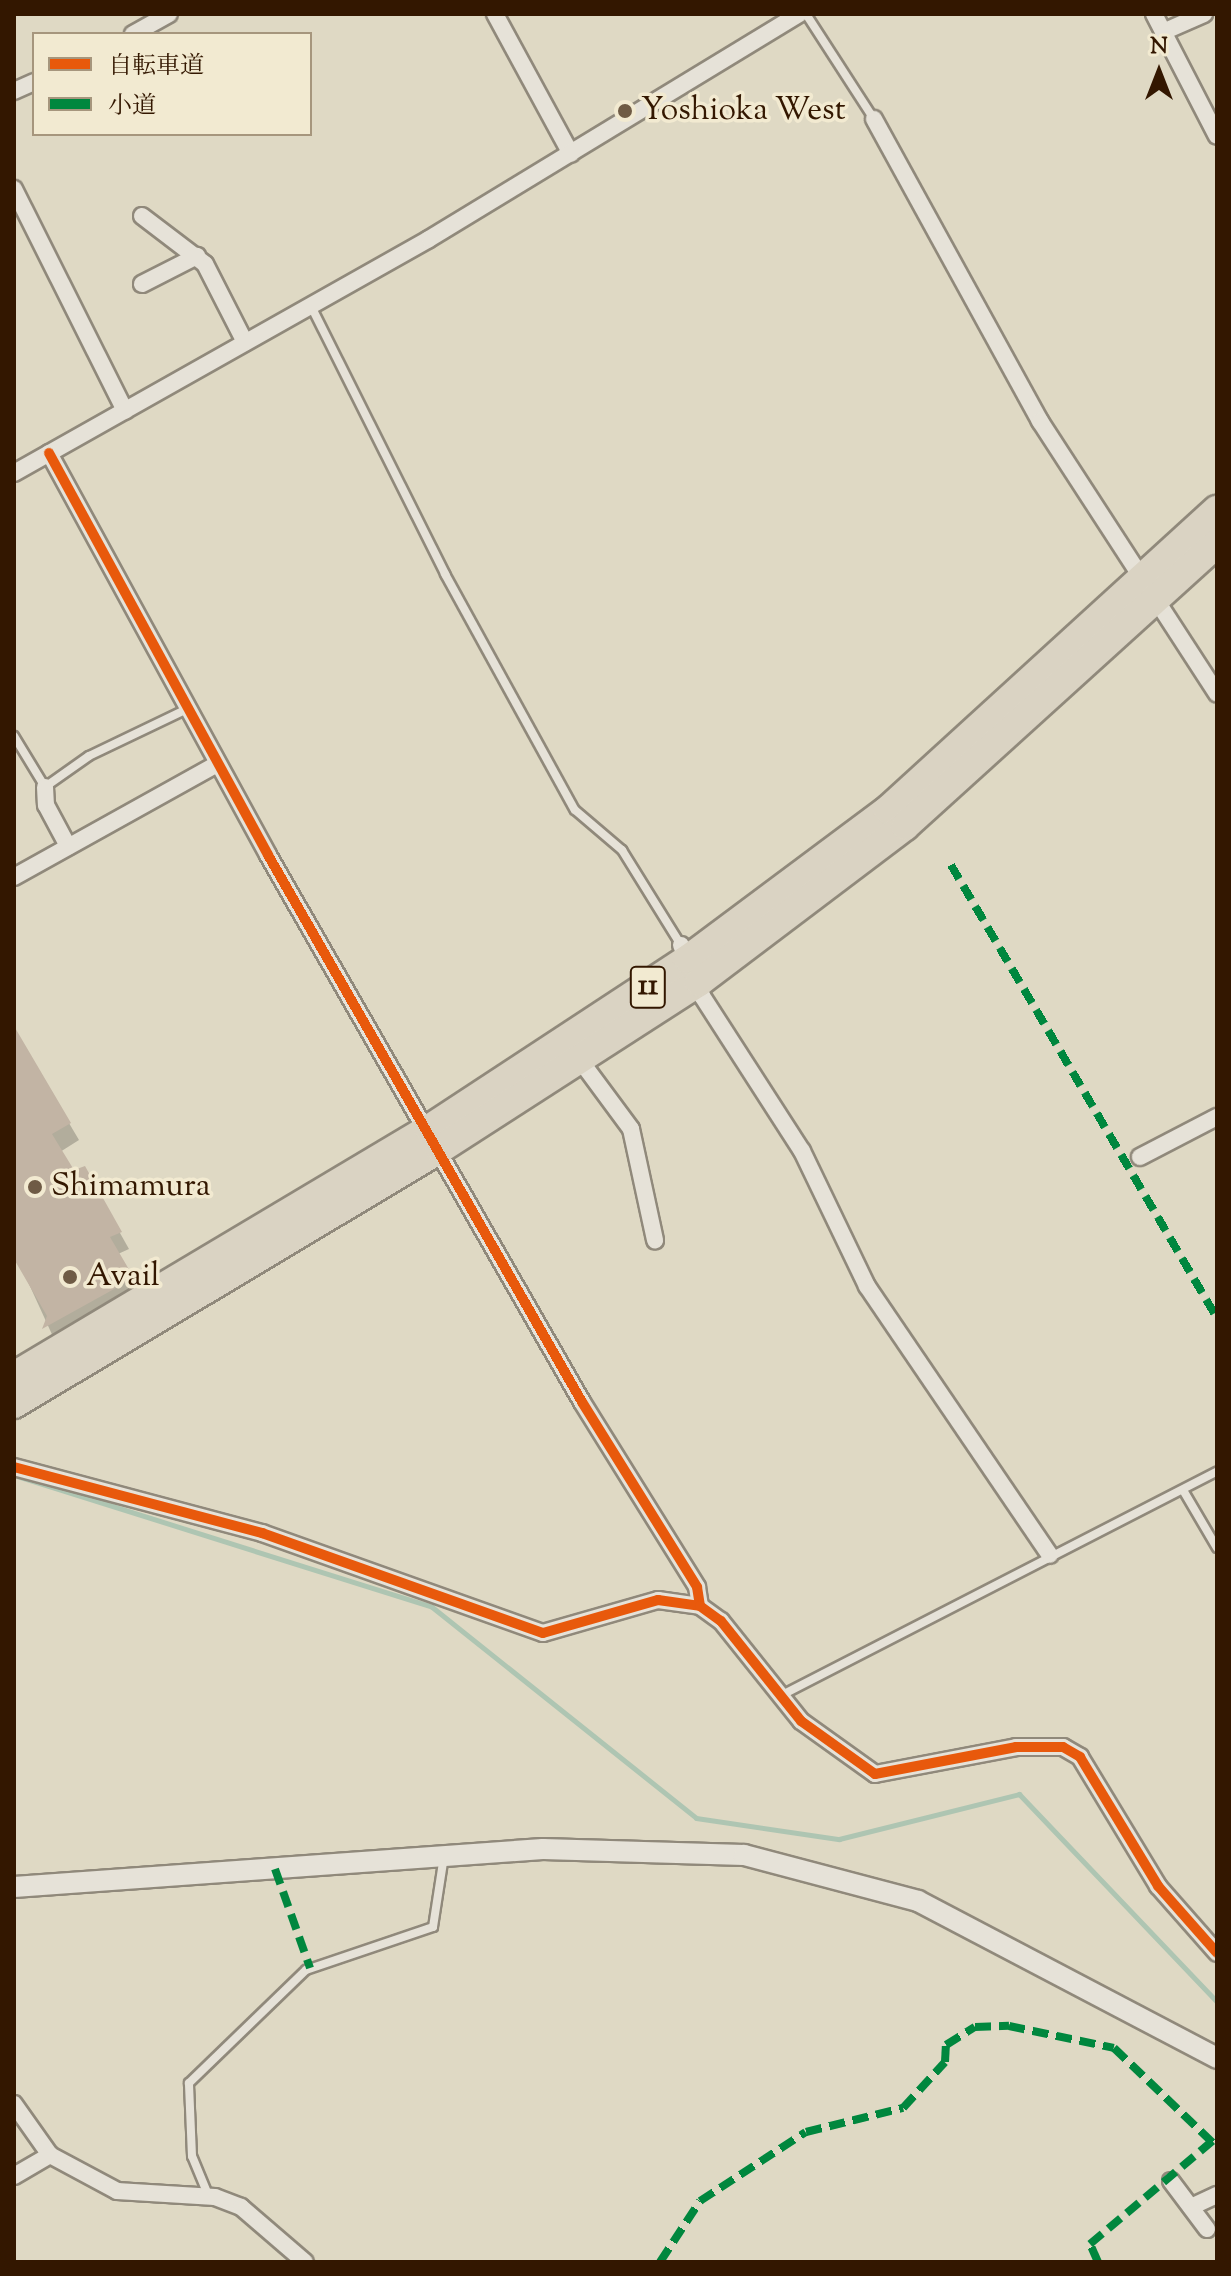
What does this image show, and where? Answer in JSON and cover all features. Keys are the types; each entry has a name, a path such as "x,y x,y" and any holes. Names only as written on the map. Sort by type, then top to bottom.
{"highway":[{"name":"11","path":"1152,590 1217,510"},
{"name":"11","path":"14,1404 434,1139 690,962 888,810 1152,590 1217,543"},
{"name":"11","path":"14,1376 580,1060 690,962"}],"street":[{"path":"137,32 169,14"},
{"path":"495,14 571,154"},
{"path":"14,473 571,154 799,14"},
{"path":"1154,14 1217,136"},
{"path":"1163,32 1204,14"},
{"path":"874,119 1040,421 1217,694"},
{"path":"14,189 125,411"},
{"path":"142,216 197,256 245,342"},
{"path":"142,284 197,256"},
{"path":"49,453 217,764 582,1402 697,1587 700,1606 818,1737 875,1774 1016,1747 1072,1751 1158,1886 1217,1953"},
{"path":"14,877 217,764"},
{"path":"45,787 46,805 68,846"},
{"path":"690,962 802,1151 867,1286 1050,1555"},
{"path":"580,1060 631,1129 655,1240"},
{"path":"1140,1157 1217,1117"},
{"path":"14,1467 262,1533 543,1633 658,1600 700,1606"},
{"path":"14,1887 444,1855 691,1849 834,1873 974,1926 1217,2058"},
{"path":"14,2104 50,2155 117,2191 209,2197 241,2207 305,2262"},
{"path":"14,2176 50,2155"},
{"path":"1171,2181 1207,2229"},
{"path":"1191,2207 1217,2195"}],"lane":[{"path":"806,14 874,119"},
{"path":"310,305 445,574 575,810 622,850 690,962"},
{"path":"14,736 45,787 89,756 187,709"},
{"path":"782,1695 1217,1471"},
{"path":"1183,1490 1217,1548"},
{"path":"209,2197 192,2156 189,2083 306,1970 433,1927 444,1855"}],"building":[{"path":"14,1026 71,1123 52,1134 74,1170 85,1166 122,1232 110,1237 134,1278 42,1329 47,1316 14,1259"}],"waterway":[{"path":"14,1475 432,1607 696,1818 839,1839 1019,1794 1217,2002"}],"marked path":[{"path":"951,865 1217,1318"},
{"path":"275,1869 310,1968"},
{"path":"660,2262 700,2201 806,2132 903,2108 945,2062 946,2045 975,2027 1009,2026 1114,2048 1213,2143"},
{"path":"1098,2262 1090,2244 1217,2137"}],"cycle path":[{"path":"49,453 268,855 582,1402 697,1587 700,1606"},
{"path":"14,1467 262,1533 543,1633 658,1600 700,1606 721,1621 801,1721 875,1774 1016,1747 1063,1747 1080,1757 1158,1886 1217,1953"}],"place":[{"name":"Yoshioka West","path":"625,111"},
{"name":"Shimamura","path":"35,1187"},
{"name":"Avail","path":"70,1277"}]}
